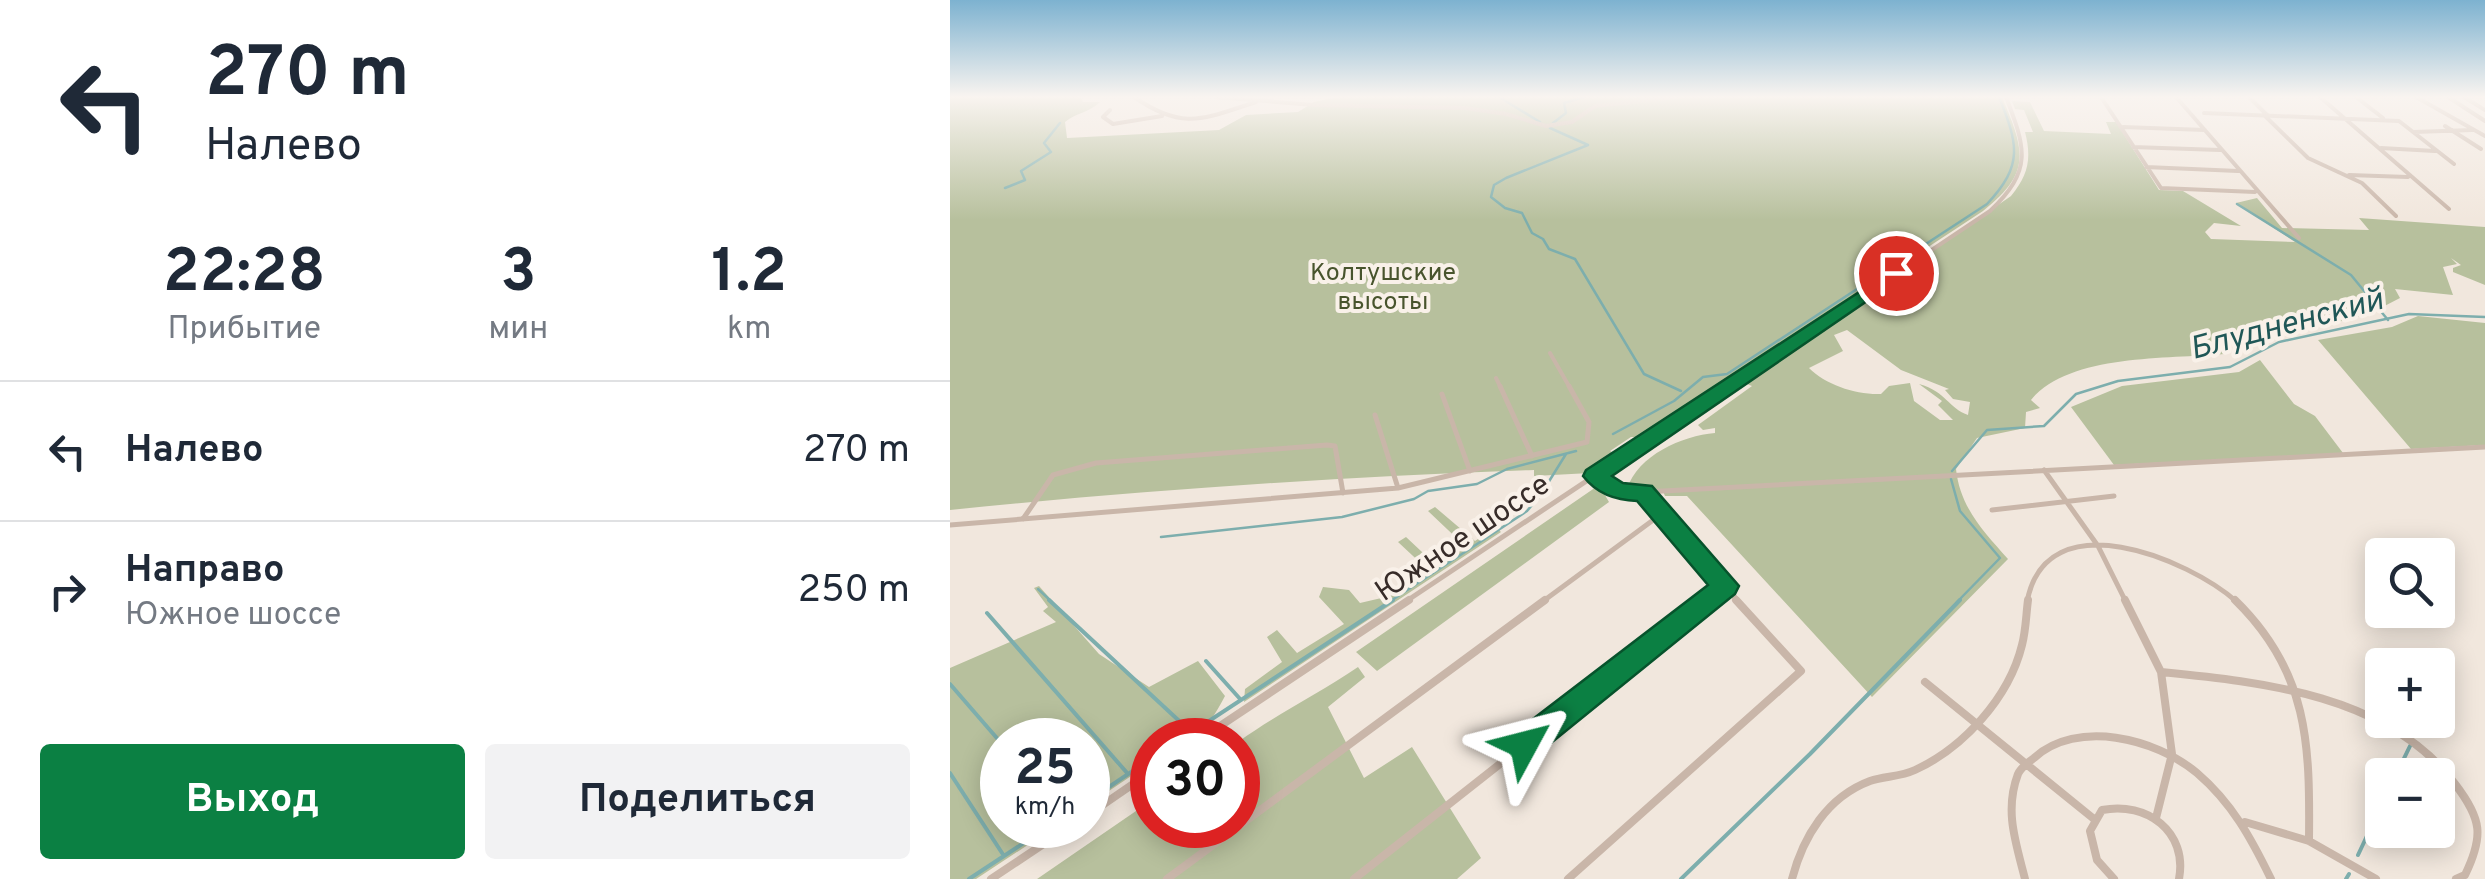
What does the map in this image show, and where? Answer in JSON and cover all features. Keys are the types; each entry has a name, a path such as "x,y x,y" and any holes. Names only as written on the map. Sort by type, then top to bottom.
{"street":[{"name":"Южное шоссе","path":"1232,718 2007,196 2019,180 2026,151 2021,138"},
{"path":"2128,138 2161,188 2256,192"},
{"path":"2211,138 2299,238"},
{"path":"2288,138 2308,158 2362,182 2396,216"},
{"path":"2366,138 2448,209"},
{"path":"2422,138 2454,164"},
{"path":"2464,138 2480,149"},
{"path":"2134,147 2221,150"},
{"path":"2378,148 2438,151"},
{"path":"2146,167 2238,171"},
{"path":"2344,175 2411,177"},
{"path":"950,525 1398,488 1587,442 1588,422 1550,353"},
{"path":"1496,378 1532,456"},
{"path":"1442,394 1470,470"},
{"path":"1376,415 1398,488"},
{"path":"1023,519 1060,470 1326,445 1334,446 1342,494"},
{"path":"1595,476 1618,491 1644,492 2485,447"},
{"path":"2044,470 2098,546 2161,672 2172,754 2156,818"},
{"path":"1568,879 1801,671 1660,516 1644,492"},
{"path":"1992,510 2114,496"},
{"path":"1167,879 1660,516"},
{"path":"1792,879 1799,847 1830,806 1868,782 1908,773 1978,724 2003,690 2021,649 2030,586 2040,570 2060,555 2098,546 2127,546 2200,572 2238,598 2263,628 2296,691 2307,731 2309,840"},
{"path":"1354,879 1725,586"},
{"path":"2161,672 2216,676 2296,691 2334,702 2404,735 2431,754 2468,801 2480,844 2464,875 2456,879"},
{"path":"1926,682 2094,819"},
{"path":"2025,879 2013,852 2008,812 2016,778 2035,753 2062,738 2096,732 2133,738 2172,754 2207,778 2261,847 2271,879"},
{"path":"2108,877 2091,845 2094,819 2113,806 2127,805 2156,818 2178,844 2182,859 2180,879"},
{"path":"2245,822 2309,840 2376,879"},
{"path":"992,879 1038,848"}],"green space":[{"name":"Колтушские высоты","path":"950,138 2017,138 2020,159 2010,184 1983,211 1639,437 1631,437 1610,451 1617,455 1590,473 1534,476 1534,470 1315,480 950,510"},
{"path":"2026,138 2126,138 2159,190 2183,191 2241,226 2214,223 2205,232 2211,239 2295,242 2236,203 2257,198 2282,228 2369,230 2359,218 2485,227 2485,285 2453,272 2453,268 2461,265 2451,258 2457,264 2443,267 2453,295 2395,289 2400,298 2369,314 2330,324 2302,316 2286,324 2253,325 2256,330 2226,347 2224,354 2120,362 2069,374 2048,385 2031,400 2040,408 2026,412 2025,428 1977,438 1956,469 1968,507 2008,559 1872,697 1687,496 1665,496 1662,489 1627,489 1641,466 1663,449 1715,433 1715,428 1703,430 1698,425 1752,386 1742,382 2011,196 2027,166","holes":["1847,330 1901,370 1949,389 1945,390 1953,399 1970,402 1968,415 1936,391 1919,384 1942,401 1938,405 1953,420 1940,420 1914,401 1910,383 1889,386 1881,394 1862,393 1833,384 1809,368 1843,351 1834,335"]},
{"path":"2418,316 2485,323 2485,445 2411,449 2318,340 2392,327"},
{"path":"2260,360 2294,404 2315,416 2343,453 2114,465 2071,407 2122,386 2239,372"},
{"path":"1599,485 1609,502 1377,671 1356,652"},
{"path":"1435,507 1475,541 1496,527 1501,532 1244,702 1245,689 1282,662 1267,637 1277,630 1297,653 1344,624 1319,597 1323,587 1349,590 1360,603 1390,596 1427,569 1398,542 1406,537 1437,566 1466,547 1428,511"},
{"path":"1039,586 1099,654 1149,687 1198,661 1225,696 1212,718 1130,718 1130,777 1110,790 1110,718 980,718 980,848 1023,848 976,879 950,879 950,668 1056,622 1043,611 1048,607 1034,588"},
{"path":"1358,667 1365,677 1328,707 1364,778 1412,747 1481,858 1457,879 1037,879 1082,848 1110,848 1110,829 1130,815 1130,848 1260,848 1260,727"}],"waterway":[{"path":"1005,188 1025,180 1021,171 1051,152 1044,143 1048,138"},
{"path":"1572,138 1588,145 1506,178 1494,185 1491,197 1505,208 1522,213 1532,233 1543,239 1549,249 1575,259 1644,374 1681,391"},
{"path":"1613,434 1674,401 1703,377 1727,374 1987,204 2012,165 2012,138"},
{"path":"2237,204 2351,275 2387,319"},
{"name":"Блудненский","path":"2387,319 2409,314 2485,317"},
{"name":"Блудненский","path":"1952,471 1987,430 2044,426 2076,394 2118,381 2230,367 2279,342 2387,319"},
{"path":"1161,537 1342,517 1414,499 1428,491 1477,484 1507,469 1576,451"},
{"path":"1543,491 1566,454"},
{"name":"Блудненский","path":"1951,479 1960,511 2000,558 1957,602"},
{"path":"1389,602 1527,511 1538,498"},
{"path":"1038,589 1052,602"},
{"path":"1049,600 1176,718"},
{"path":"1241,700 1393,600"},
{"name":"Блудненский","path":"1681,879 1960,600"},
{"path":"987,613 1128,774"},
{"path":"1206,661 1241,700"},
{"path":"950,684 980,719"},
{"path":"1213,718 1241,700"},
{"path":"2404,758 2410,746"},
{"path":"950,773 1004,856"},
{"path":"1110,786 1130,773"},
{"path":"2358,855 2365,840"},
{"path":"1004,856 1016,848"},
{"path":"969,879 1004,856"},
{"path":"2346,879 2349,874"}],"route":[{"path":"1524,745 1725,586 1660,516 1644,492 1618,491 1595,476 1896,273"}]}
